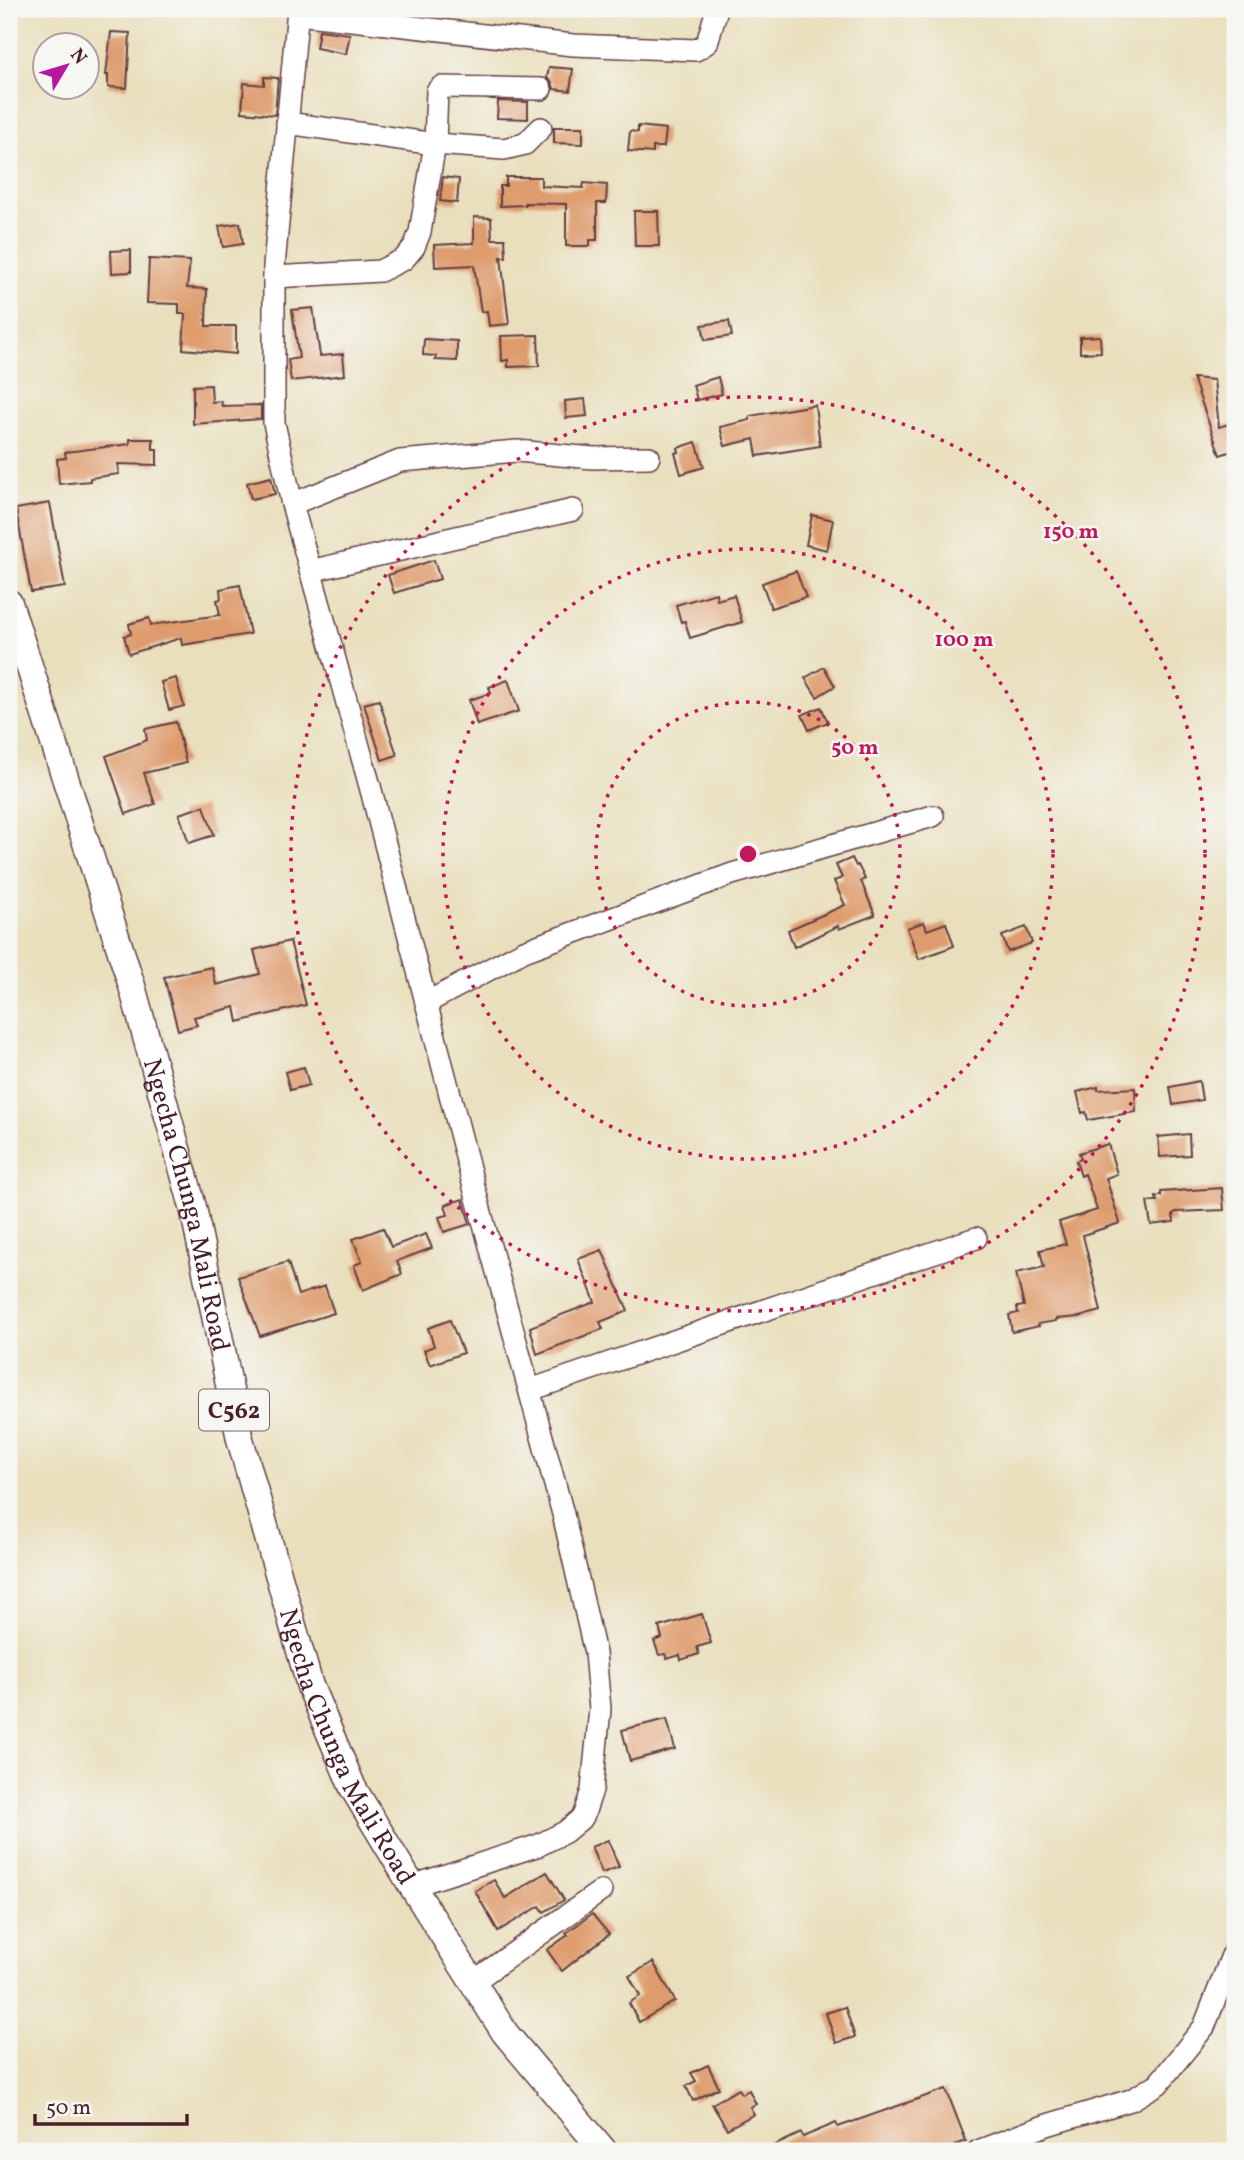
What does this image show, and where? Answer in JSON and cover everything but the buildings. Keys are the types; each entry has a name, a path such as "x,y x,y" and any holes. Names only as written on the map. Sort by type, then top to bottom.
{"main road":[{"name":"Ngecha Chunga Mali Road","path":"9,603 132,986 194,1207 240,1439 310,1686 353,1788 412,1886 505,2033 604,2151"}],"street":[{"path":"412,1886 539,1845 583,1817 592,1790 600,1709 595,1653 563,1514 292,504 274,423 274,277 298,11 573,45 696,50 707,43 717,9"},
{"path":"274,277 380,271 404,259 414,247 420,232 435,144 437,91 441,87 541,89"},
{"path":"288,123 435,144 513,148 525,144 541,128"},
{"path":"292,504 400,461 517,452 593,458 649,457"},
{"path":"310,571 573,510"},
{"path":"426,1003 524,951 550,941 732,874 933,816"},
{"path":"530,1390 976,1238"},
{"path":"473,1982 601,1891"},
{"path":"978,2151 1046,2125 1131,2100 1158,2084 1204,2027 1235,1948"}]}
